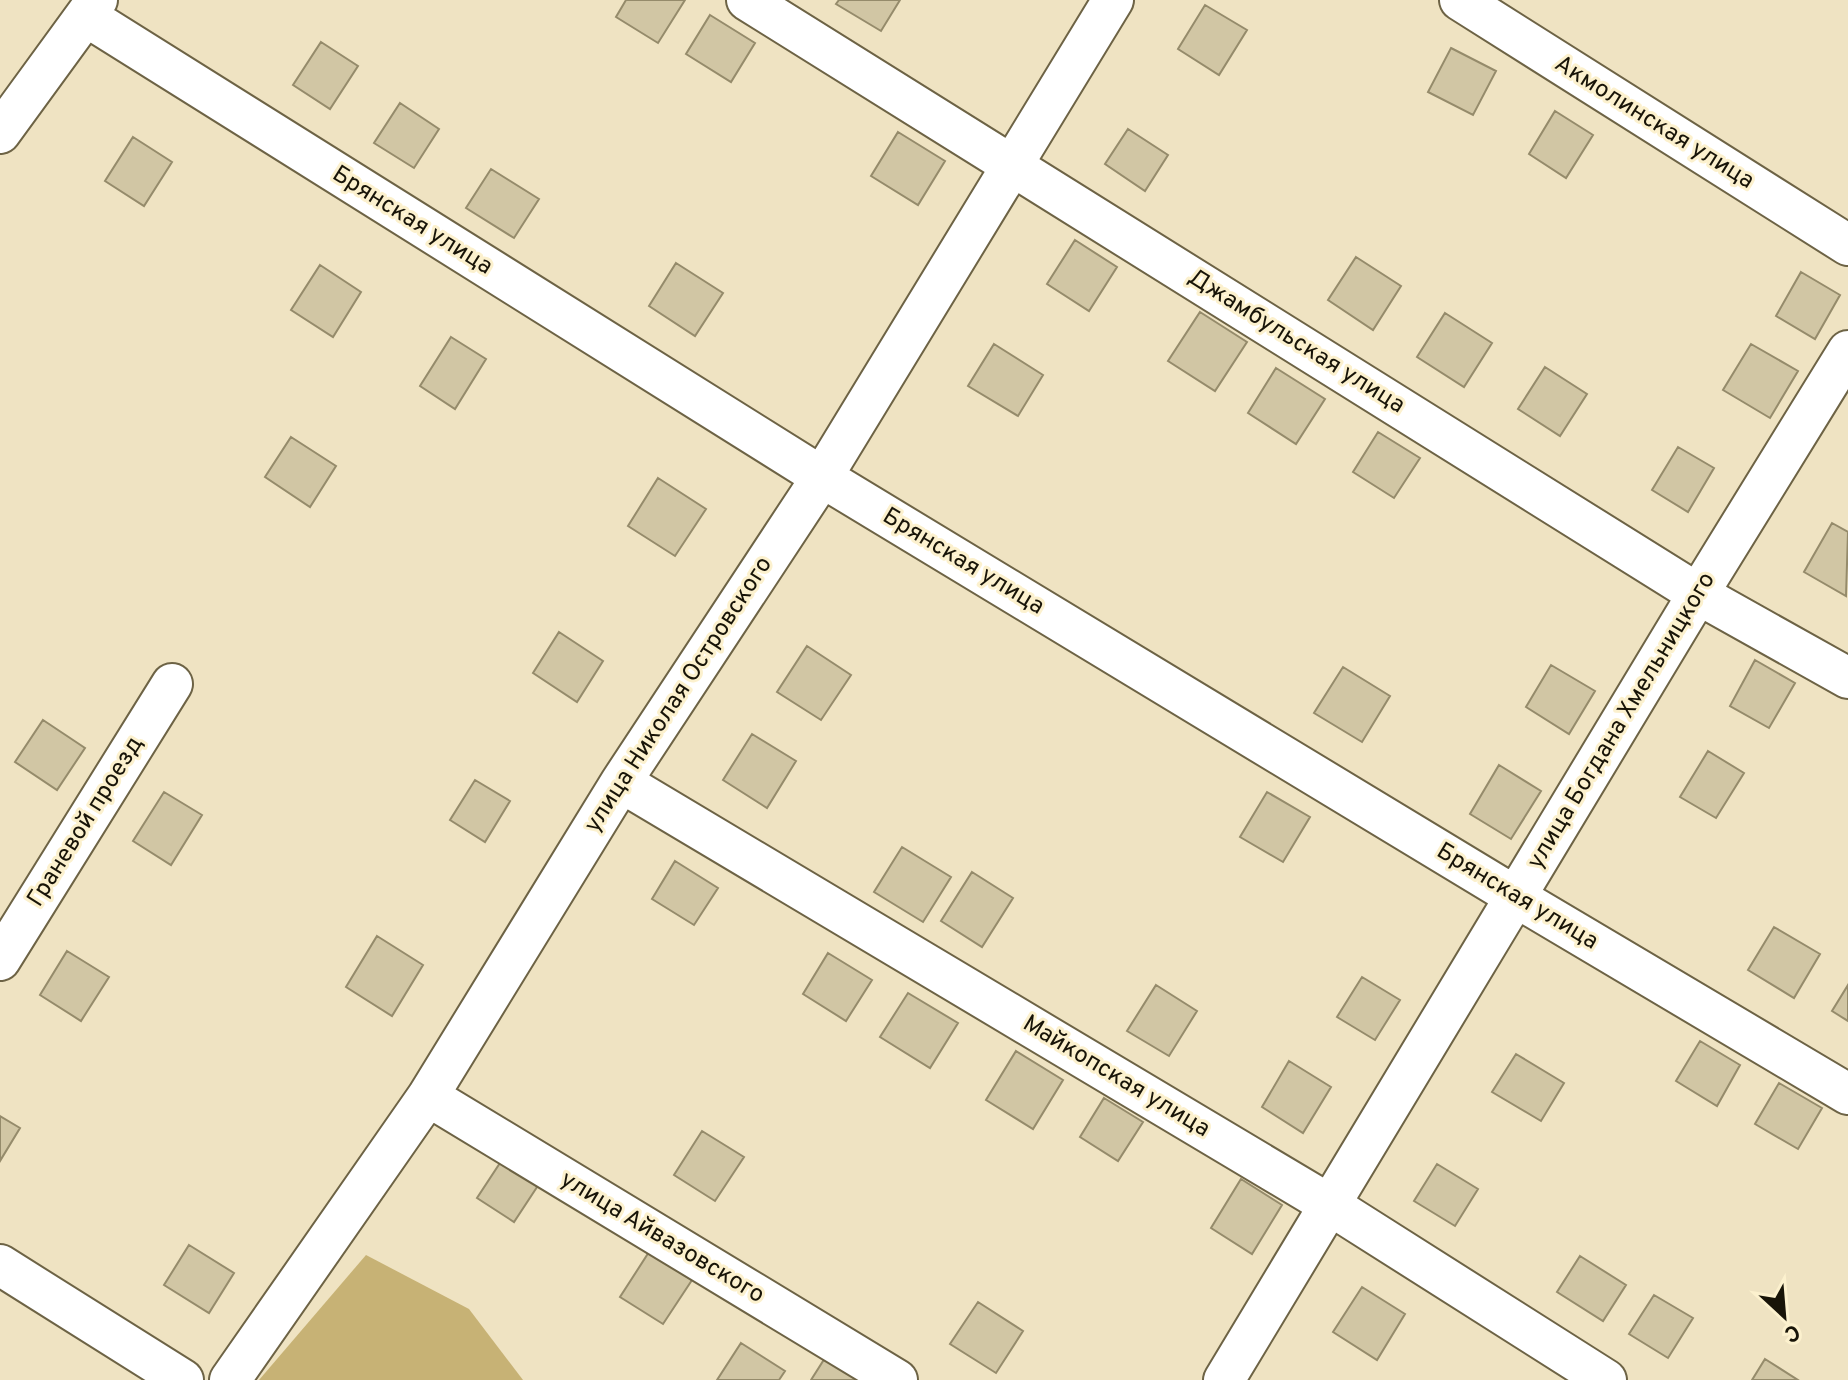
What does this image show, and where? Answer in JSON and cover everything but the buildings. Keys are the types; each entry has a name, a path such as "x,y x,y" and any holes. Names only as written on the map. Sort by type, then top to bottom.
{"street":[{"name":"Джамбульская улица","path":"747,0 1698,594 1848,678"},
{"name":"улица Николая Островского","path":"230,1380 428,1096 621,782 822,477 1113,0"},
{"name":"Акмолинская улица","path":"1460,0 1848,245"},
{"path":"0,133 91,8"},
{"name":"Брянская улица","path":"91,8 822,477 1848,1094"},
{"name":"улица Богдана Хмельницкого","path":"1224,1380 1848,351"},
{"name":"Граневой проезд","path":"0,960 172,684"},
{"name":"Майкопская улица","path":"621,782 1330,1205 1606,1380"},
{"name":"улица Айвазовского","path":"428,1096 897,1380"},
{"path":"0,1265 183,1380"}],"shaded area":[{"path":"366,1255 469,1309 523,1380 259,1380"}]}
